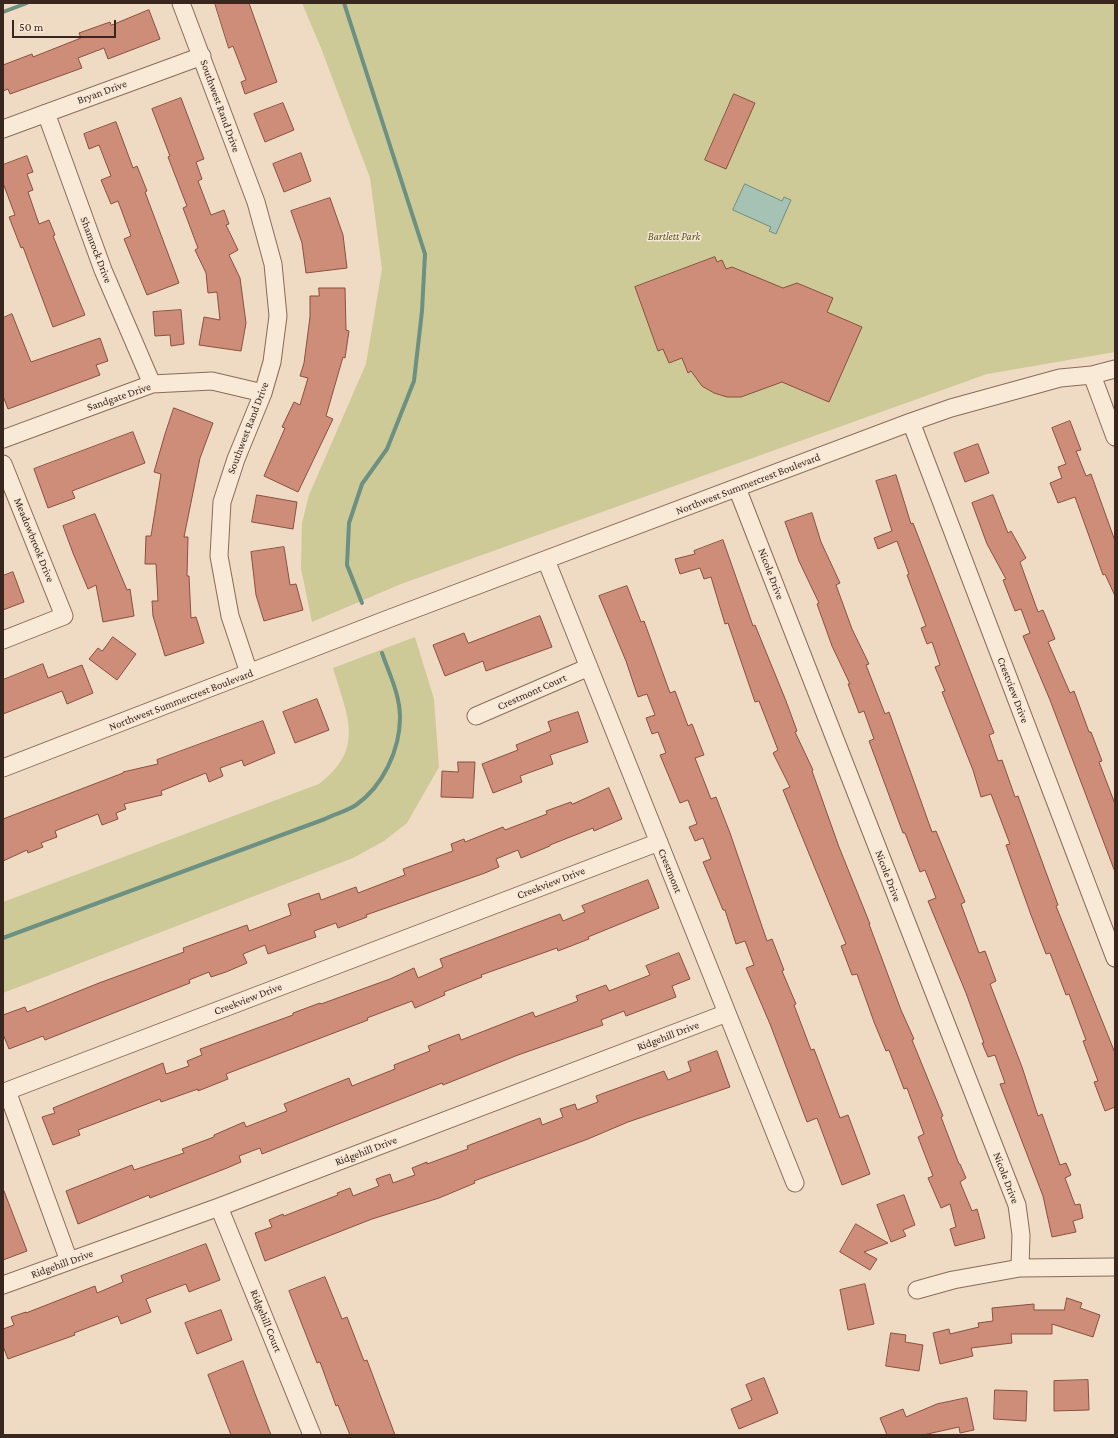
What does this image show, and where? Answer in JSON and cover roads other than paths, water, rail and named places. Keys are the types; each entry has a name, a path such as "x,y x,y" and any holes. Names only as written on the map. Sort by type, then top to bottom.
{"street":[{"name":"Southwest Rand Drive","path":"181,3 256,202 273,264 278,316 272,362 263,393 236,459 222,502 219,556 230,616 249,673"},
{"name":"Bryan Drive","path":"3,129 202,56"},
{"name":"Shamrock Drive","path":"46,113 103,270 152,384"},
{"name":"Northwest Summercrest Boulevard","path":"3,768 388,619 911,422 951,408 1060,378 1092,375 1115,369"},
{"path":"1092,375 1115,437"},
{"name":"Sandgate Drive","path":"3,438 152,384 212,381 263,393"},
{"name":"Crestview Drive","path":"911,422 1115,958"},
{"name":"Meadowbrook Drive","path":"3,464 64,616 3,640"},
{"name":"Nicole Drive","path":"737,488 1017,1205 1021,1236 1020,1268"},
{"name":"Crestmont","path":"546,560 795,1183"},
{"name":"Crestmont Court","path":"476,716 589,666"},
{"name":"Creekview Drive","path":"69,1261 7,1091 659,842"},
{"name":"Ridgehill Drive","path":"3,1286 219,1207 727,1013"},
{"name":"Ridgehill Court","path":"219,1207 312,1435"},
{"path":"917,1290 952,1280 1020,1268 1115,1267"}],"waterway":[{"path":"3,12 27,3"},
{"path":"344,3 425,254 422,311 414,381 387,449 362,484 349,523 347,565 362,603"},
{"path":"3,938 325,819 356,805 366,797 382,778 397,742 400,709 394,684 382,653"}],"park label":[{"name":"Bartlett Park","path":"674,237"}]}
